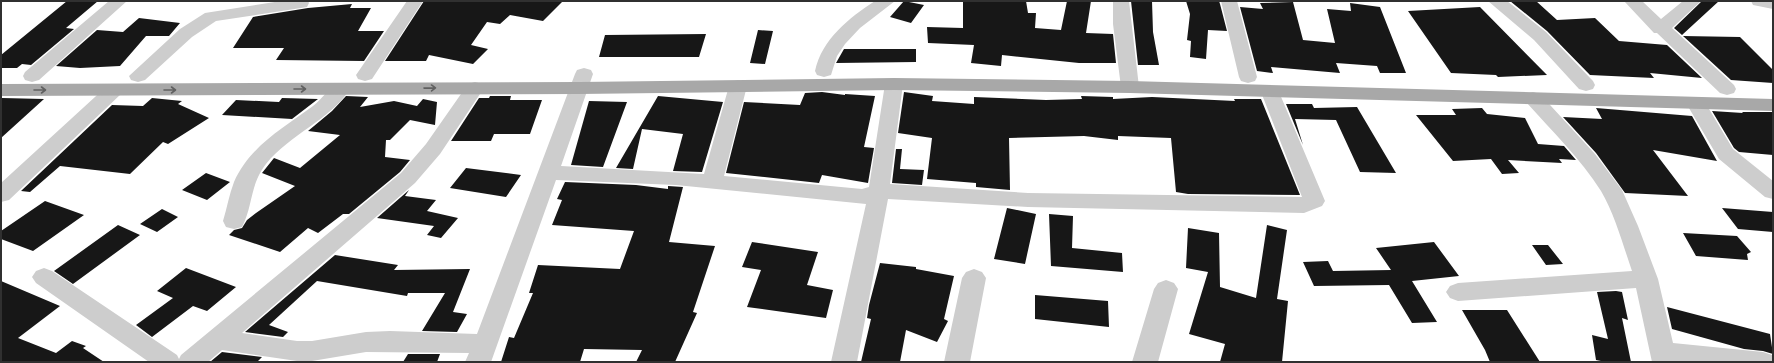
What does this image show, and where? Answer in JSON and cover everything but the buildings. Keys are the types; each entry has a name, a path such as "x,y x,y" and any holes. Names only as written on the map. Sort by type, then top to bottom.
{"main road":[{"path":"1,90 475,88 581,81 824,71 895,70 1129,80 1270,92 1773,105"},
{"path":"1,76 365,75 738,86 1248,77 1773,91"}],"street":[{"path":"32,76 119,1"},
{"path":"365,75 416,1"},
{"path":"824,71 828,56 837,41 868,13 887,1"},
{"path":"1121,1 1129,80"},
{"path":"1229,1 1248,77"},
{"path":"1496,1 1540,36 1586,85"},
{"path":"1632,1 1660,29 1727,90"},
{"path":"1660,29 1693,1"},
{"path":"1759,1 1773,4"},
{"path":"138,76 186,33 211,17 301,3"},
{"path":"218,340 297,351 312,351 366,342 390,341 482,353 581,81"},
{"path":"844,362 879,191 894,84"},
{"path":"712,181 738,86"},
{"path":"190,362 218,340 408,178 433,149 475,88"},
{"path":"234,221 245,182 252,169 285,135 320,111 332,101 341,89"},
{"path":"1,195 114,90"},
{"path":"548,173 712,181 863,197 879,191 1028,200 1304,205 1314,202 1270,92"},
{"path":"1533,98 1588,159 1611,190 1627,226 1646,279 1664,357 1763,362"},
{"path":"1696,103 1726,154 1773,192"},
{"path":"44,277 168,362"},
{"path":"957,362 974,278"},
{"path":"1458,292 1646,279"},
{"path":"1145,362 1166,289"}]}
